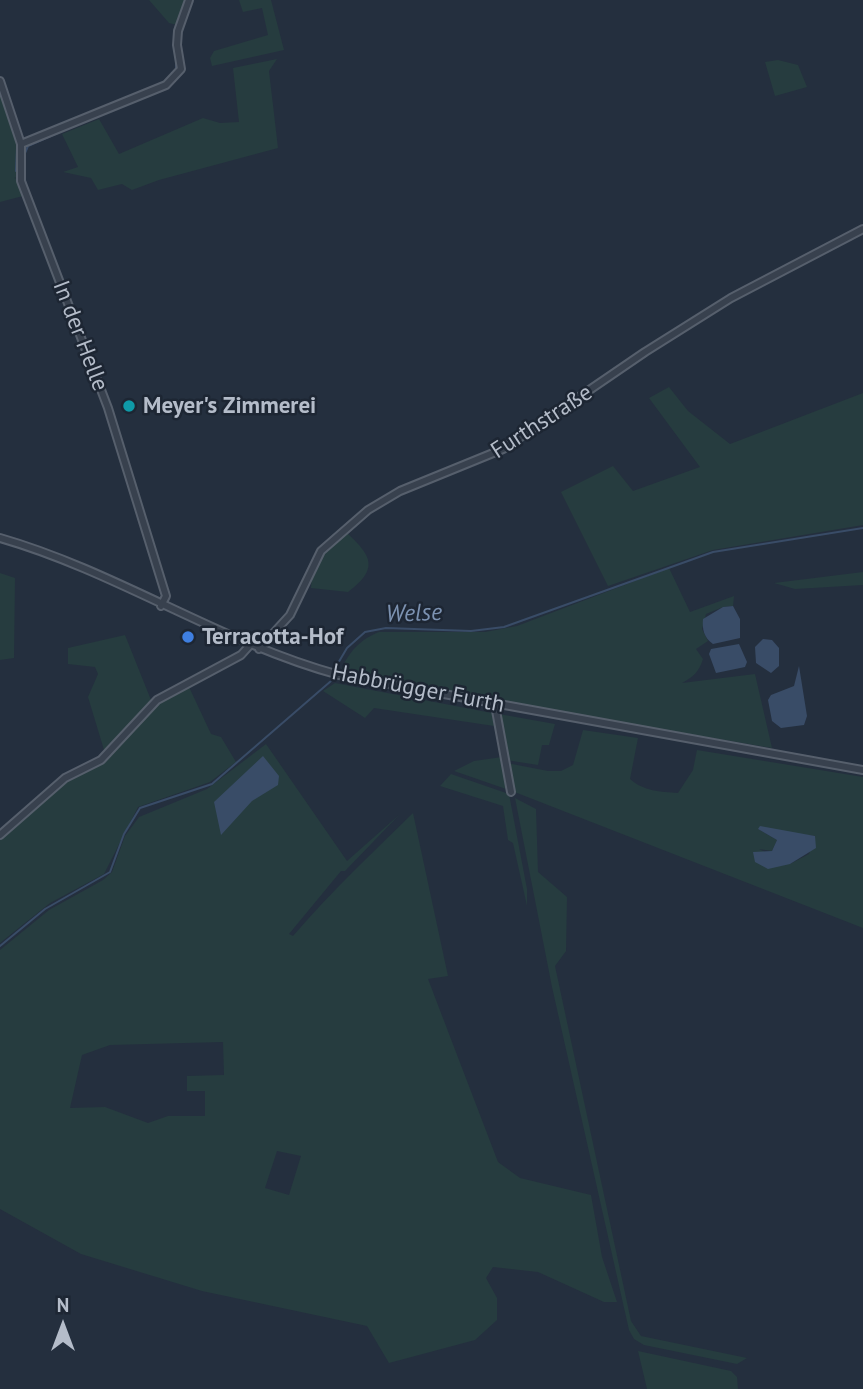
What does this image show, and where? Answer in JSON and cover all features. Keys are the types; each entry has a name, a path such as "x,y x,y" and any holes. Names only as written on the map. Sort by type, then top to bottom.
{"street":[{"path":"21,144 166,86 181,69 178,31 189,0"},
{"name":"In der Helle","path":"0,81 21,144 21,181 128,465 166,596 162,605"},
{"name":"Furthstraße","path":"260,649 290,615 321,551 368,510 400,491 503,449 645,352 731,298 863,229"},
{"name":"Habbrügger Furth","path":"0,538 68,561 250,645 338,676 863,770"},
{"path":"0,835 65,778 101,760 157,699 241,655 250,645"},
{"path":"495,705 511,792"}],"green space":[{"path":"149,0 185,0 177,25 169,23"},
{"path":"239,0 271,0 284,50 212,66 210,58 214,51 268,35 262,8 243,12"},
{"path":"277,59 269,71 278,148 159,180 132,190 122,184 98,190 91,178 63,172 78,167 62,134 99,119 119,154 203,118 220,123 239,122 233,68"},
{"path":"778,60 798,65 807,87 775,96 765,62"},
{"path":"0,90 17,144 17,177 14,178 18,179 23,196 0,202"},
{"path":"669,387 688,411 730,444 863,393 863,525 713,550 608,586 561,492 613,466 633,491 700,467 649,398"},
{"path":"347,533 366,556 368,569 364,576 348,592 311,588 314,569 321,555"},
{"path":"669,568 690,612 734,596 733,606 706,614 702,629 708,641 696,649 703,659 695,674 682,683 755,674 772,748 374,681 340,672 355,648 379,632 485,632 517,626"},
{"path":"863,572 863,585 795,589 774,583"},
{"path":"0,573 15,578 14,658 0,660"},
{"path":"125,635 151,700 104,750 88,697 98,674 95,667 68,664 68,648"},
{"path":"335,683 492,713 494,726 374,708 365,718 323,691"},
{"path":"189,687 211,734 221,737 236,762 210,782 138,807 104,874 50,903 0,943 0,840 68,781 102,763 159,700"},
{"path":"499,714 555,724 549,745 542,745 538,765 506,760"},
{"path":"583,730 638,738 630,779 641,786 659,791 678,793 693,770 697,750 863,777 863,928 512,791 507,763 548,771 561,771 573,765","holes":["758,829 815,836 809,854 790,864 759,849 772,851 777,840"]},
{"path":"266,744 347,861 399,815 345,871 341,871 289,934 293,936 413,813 448,976 428,979 498,1162 520,1178 591,1195 602,1257 617,1302 604,1302 538,1272 493,1267 486,1278 497,1298 497,1320 475,1340 389,1363 367,1326 202,1291 81,1254 0,1209 0,950 49,910 103,880 112,872 125,836 139,817 207,789","holes":["223,1042 224,1075 187,1076 187,1091 205,1091 205,1116 168,1116 148,1123 105,1107 70,1108 82,1055 110,1045","277,1151 301,1156 289,1195 265,1188"]},
{"path":"502,757 509,790 454,771 474,761"},
{"path":"451,774 509,794 527,889 527,906 513,843 508,840 503,806 440,786"},
{"path":"515,798 536,809 538,872 567,897 566,951 555,966 631,1321 641,1336 747,1358 737,1364 644,1345 634,1339 629,1330 552,987"},
{"path":"638,1351 731,1371 737,1377 738,1389 647,1389"}],"water":[{"path":"733,606 740,619 740,638 713,644 704,633 703,619 723,607"},
{"path":"763,639 772,640 779,648 779,666 771,673 756,663 755,647"},
{"path":"739,644 747,662 745,667 716,673 709,654 711,649"},
{"path":"799,666 807,716 804,725 781,728 772,721 768,700 771,695 794,686"},
{"path":"263,756 279,776 278,785 252,801 221,835 214,802"},
{"path":"760,826 815,836 816,848 790,864 768,869 755,862 753,852 772,851 777,840 758,829"}],"waterway":[{"path":"174,43 176,27"},
{"path":"176,56 176,71"},
{"path":"149,89 168,80"},
{"path":"25,153 28,146 87,120"},
{"path":"16,171 17,148"},
{"name":"Welse","path":"334,670 347,648 365,632 386,628 471,631 504,627 713,552 863,528"},
{"name":"Welse","path":"0,946 45,909 110,872 124,834 140,808 212,784 331,681 333,676"}],"place":[{"name":"Meyer's Zimmerei","path":"129,406"},
{"name":"Terracotta-Hof","path":"188,637"}]}
